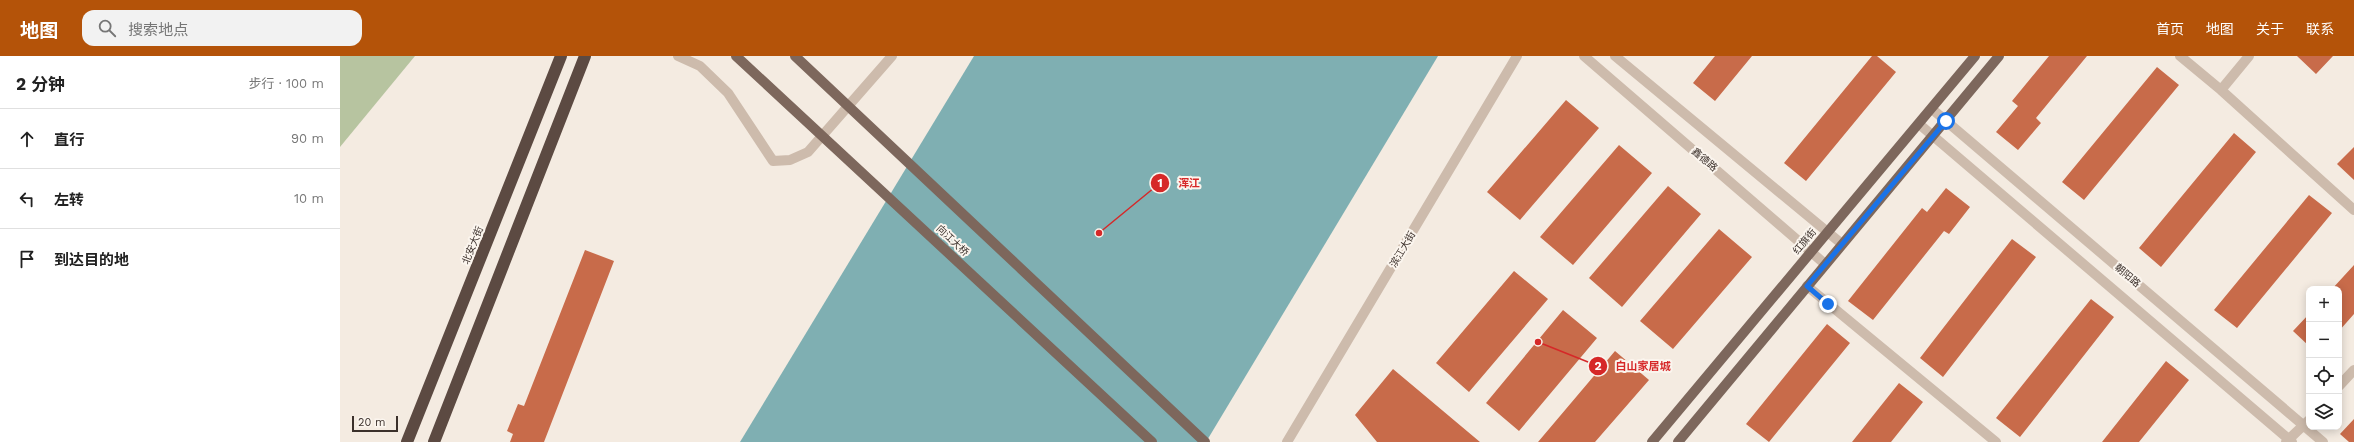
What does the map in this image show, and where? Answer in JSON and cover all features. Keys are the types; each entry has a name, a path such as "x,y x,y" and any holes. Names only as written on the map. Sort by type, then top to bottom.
{"highway":[{"name":"北安大街","path":"407,442 560,56"},
{"path":"434,442 585,56"}],"main road":[{"name":"向江大桥","path":"736,56 1152,442"},
{"path":"795,56 1205,442"},
{"name":"红旗街","path":"1652,442 1811,250 1932,109 1975,56"},
{"path":"1678,442 1999,56"}],"street":[{"path":"678,56 700,66 728,93 773,161 790,160 808,152 892,56"},
{"name":"滨江大街","path":"1287,442 1517,56"},
{"name":"鑫德路","path":"1584,56 1811,250 1825,264"},
{"path":"1615,56 1842,244"},
{"path":"2180,56 2221,90 2354,210"},
{"path":"2221,90 2249,56"},
{"name":"朝阳路","path":"1932,109 2306,421"},
{"name":"朝阳路","path":"1919,124 2289,441"},
{"path":"1807,286 1996,442"},
{"path":"2342,383 2354,370"},
{"path":"2289,441 2306,423"},
{"name":"朝阳路","path":"2313,430 2323,442"}],"green space":[{"path":"340,56 415,56 340,147"}],"water":[{"path":"974,56 1438,56 1206,442 740,442"}],"building":[{"path":"1715,56 1752,56 1715,101 1693,83"},
{"path":"1872,56 1877,56 1896,72 1806,181 1784,163"},
{"path":"2049,56 2087,56 2036,118 2041,123 2018,150 1996,132 2018,106 2012,101"},
{"path":"2297,56 2333,56 2316,74"},
{"path":"2157,67 2179,85 2084,200 2062,182"},
{"path":"1566,100 1599,128 1520,220 1487,192"},
{"path":"2234,133 2256,152 2161,267 2139,248"},
{"path":"1619,145 1652,173 1573,265 1540,237"},
{"path":"2354,147 2354,180 2337,164"},
{"path":"1668,186 1701,214 1622,307 1589,278"},
{"path":"1946,188 1970,207 1949,234 1944,231 1873,320 1848,301 1922,208 1927,212"},
{"path":"2309,195 2332,213 2237,328 2214,310"},
{"path":"1719,229 1752,257 1673,349 1640,321"},
{"path":"2012,239 2036,257 1943,377 1920,358"},
{"path":"585,250 614,261 544,442 510,442 513,434 507,431 518,404 524,406"},
{"path":"2354,265 2354,314 2342,328 2342,286 2335,286"},
{"path":"1514,271 1548,299 1469,392 1436,363"},
{"path":"2091,299 2114,317 2020,437 1996,418"},
{"path":"1563,310 1597,338 1519,431 1486,403"},
{"path":"2306,317 2306,343 2293,331"},
{"path":"1827,324 1850,343 1769,442 1746,424"},
{"path":"1615,351 1649,380 1595,442 1538,442"},
{"path":"2166,361 2189,380 2139,442 2102,442"},
{"path":"1393,369 1480,442 1377,442 1355,415"},
{"path":"1899,383 1923,402 1891,442 1852,442"},
{"path":"2354,419 2354,442 2349,442 2340,434"}],"place":[{"name":"浑江","path":"1099,233"},
{"name":"白山家居城","path":"1538,342"}],"route":[{"path":"1828,304 1807,286 1946,121"}]}
